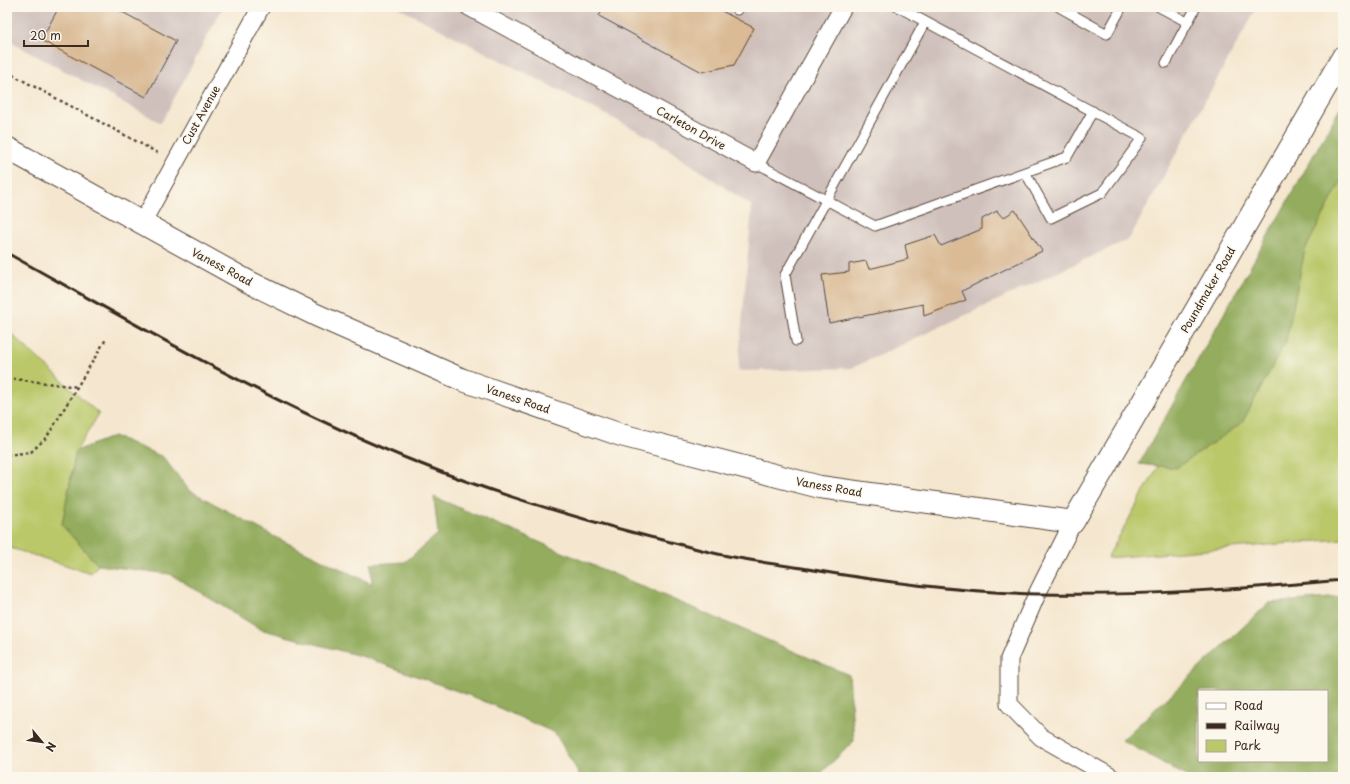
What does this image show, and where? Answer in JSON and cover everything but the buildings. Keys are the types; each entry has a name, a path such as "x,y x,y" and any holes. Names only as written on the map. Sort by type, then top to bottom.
{"street":[{"name":"Cust Avenue","path":"142,223 261,7"},
{"name":"Carleton Drive","path":"469,7 756,163"},
{"path":"756,163 843,7"},
{"name":"Poundmaker Road","path":"1073,522 1343,57"},
{"name":"Vaness Road","path":"7,148 247,281 337,324 463,380 621,435 820,487 1073,522"},
{"path":"1073,522 1009,658 1009,704 1041,737 1111,777"}],"lane":[{"path":"898,7 1142,138 1102,193 1051,218 1025,172"},
{"path":"1060,7 1107,34 1122,7"},
{"path":"1159,7 1187,22"},
{"path":"1166,63 1196,7"},
{"path":"796,341 785,274 926,22"},
{"path":"756,163 875,226 1067,157 1093,112"}],"path":[{"path":"7,72 175,162"},
{"path":"7,455 31,452 47,437 106,339"},
{"path":"7,378 78,387"}],"shaded area":[{"path":"7,7 223,7 161,123 7,40"},
{"path":"397,7 1257,7 1129,239 852,368 738,371 752,206 655,140"}],"green space":[{"path":"1343,103 1343,178 1305,250 1286,341 1242,423 1176,468 1139,464"},
{"path":"1343,134 1343,539 1107,558"},
{"path":"7,330 99,414 76,451 62,525 98,565 91,573 7,547"},
{"path":"114,436 163,457 189,490 273,536 372,584 371,564 405,562 438,534 434,497 849,675 854,741 817,777 581,777 555,733 479,699 364,657 260,629 170,574 98,565 62,525 76,451"},
{"path":"1343,597 1343,777 1188,777 1122,740 1269,603"}],"railway":[{"path":"7,253 159,338 262,392 367,442 449,475 506,495 592,521 709,552 760,562 861,578 950,589 1010,593 1154,593 1343,580"}]}
